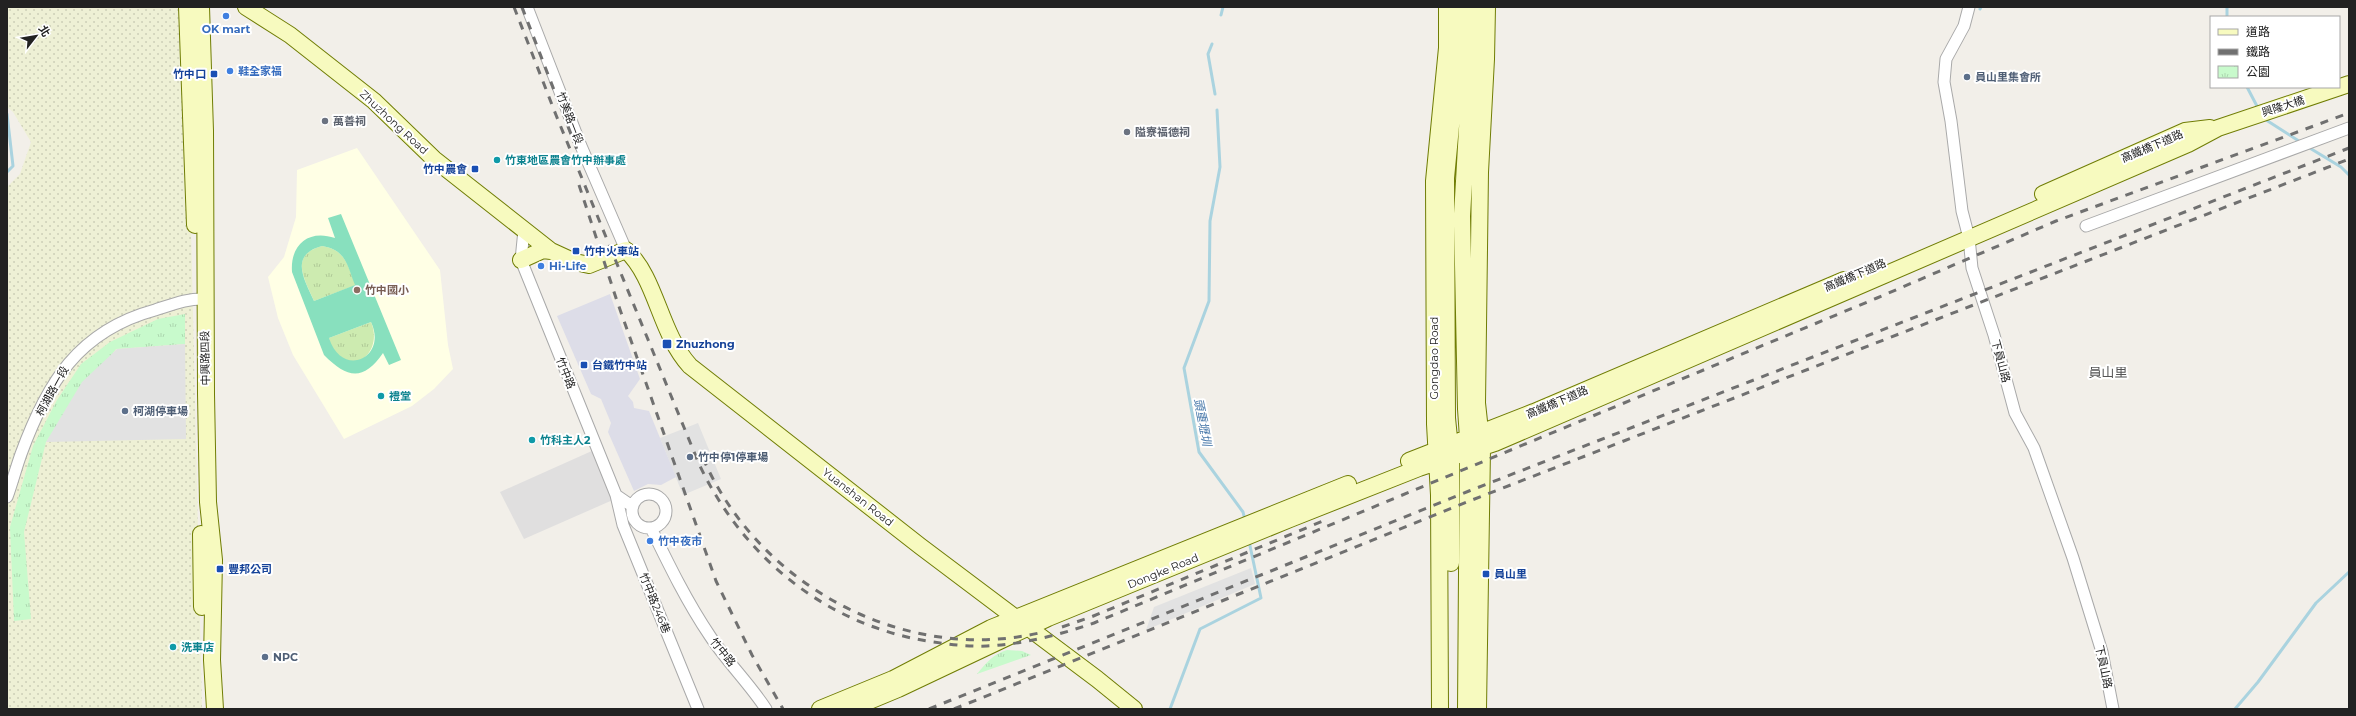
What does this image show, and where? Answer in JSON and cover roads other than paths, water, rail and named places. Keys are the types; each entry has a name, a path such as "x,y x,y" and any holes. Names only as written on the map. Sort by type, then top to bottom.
{"street":[{"name":"中興路四段","path":"187,7 208,502 214,560 212,660 215,709"},
{"name":"中興路四段","path":"201,7 205,131 199,299 205,709"},
{"name":"Zhuzhong Road","path":"246,7 290,36 374,101 434,159 551,252 575,262 589,265 626,250"},
{"name":"竹美路一段","path":"527,7 581,146 626,250"},
{"name":"Gongdao Road","path":"1444,454 1435,424 1434,181 1447,48 1447,7"},
{"name":"Gongdao Road","path":"1449,709 1444,454 1447,418 1446,178 1457,64 1459,7"},
{"path":"1474,7 1462,216 1466,409 1475,435"},
{"path":"1466,709 1474,519 1480,172 1486,60 1487,7"},
{"name":"下員山路","path":"1969,7 1964,26 1946,59 1944,82 1951,121 1962,211 1968,233 1972,268 1994,335 2015,413 2034,448 2063,528 2102,652 2113,709"},
{"name":"興隆大橋","path":"2218,128 2337,88"},
{"name":"高鐵橋下道路","path":"1475,451 1968,233 2185,131 2218,128"},
{"path":"2086,226 2349,128"},
{"name":"竹中路","path":"524,230 521,260 616,495"},
{"name":"高鐵橋下道路","path":"1444,454 1475,435 1968,233"},
{"path":"521,260 543,250 551,252"},
{"name":"Yuanshan Road","path":"626,250 641,269 671,340 690,366 1134,709"},
{"name":"柯湖路一段","path":"7,497 21,453 46,399 62,369 83,347 109,329 138,314 199,299"},
{"name":"Dongke Road","path":"850,709 898,689 1029,627 1230,537 1288,513 1444,454 1475,451"},
{"path":"646,494 657,496 666,509 664,520 656,527 651,528 642,528 636,523 632,515 632,506 638,498 646,494"},
{"path":"616,495 632,506"},
{"name":"竹中路246巷","path":"616,495 623,525 698,709"},
{"path":"1474,519 1478,709"},
{"name":"竹中路","path":"651,528 684,596 710,636 751,686 766,709"},
{"name":"Gongdao Road","path":"1440,709 1445,530"},
{"name":"Dongke Road","path":"820,709 893,678 991,628 1230,537"}],"waterway":[{"name":"頭重壢圳","path":"1221,15 1223,7"},
{"path":"2227,7 2227,16"},
{"name":"頭重壢圳","path":"1212,44 1208,54 1215,94"},
{"path":"2248,88 2259,110"},
{"name":"頭重壢圳","path":"1217,110 1220,167 1210,221 1209,301 1184,368 1199,452 1243,512 1245,520"},
{"path":"7,114 13,166 7,172"},
{"path":"2263,118 2302,143"},
{"path":"2308,147 2341,167 2349,175"},
{"name":"頭重壢圳","path":"1170,709 1200,629 1261,598 1249,541"},
{"path":"2235,709 2258,682 2316,603 2349,572"}],"railway":[{"path":"514,7 556,115 699,464 717,498 739,528 764,556 791,581 822,602 855,619 890,632 927,641 964,646 1001,645 1028,641 1055,635 1094,623 1877,298 2056,221 2349,113"},
{"path":"522,7 581,160"},
{"path":"929,709 1469,491 2349,148"},
{"path":"954,709 1472,500 2349,159"},
{"path":"579,185 617,301 716,581 752,655 783,709"},
{"path":"703,458 728,503 760,543 798,577 841,605 887,625 937,637 988,640 1039,633"},
{"path":"1062,627 1091,617 1323,521"}],"place":[{"name":"OK mart","path":"226,16"},
{"name":"鞋全家福","path":"230,71"},
{"name":"竹中口","path":"214,74"},
{"name":"員山里集會所","path":"1967,77"},
{"name":"萬善祠","path":"325,121"},
{"name":"隘寮福德祠","path":"1127,132"},
{"name":"竹東地區農會竹中辦事處","path":"497,160"},
{"name":"竹中農會","path":"475,169"},
{"name":"竹中火車站","path":"576,251"},
{"name":"Hi-Life","path":"541,266"},
{"name":"竹中國小","path":"357,290"},
{"name":"Zhuzhong","path":"667,344"},
{"name":"台鐵竹中站","path":"584,365"},
{"name":"禮堂","path":"381,396"},
{"name":"柯湖停車場","path":"125,411"},
{"name":"竹科主人2","path":"532,440"},
{"name":"竹中停1停車場","path":"690,457"},
{"name":"竹中夜市","path":"650,541"},
{"name":"豐邦公司","path":"220,569"},
{"name":"員山里","path":"1486,574"},
{"name":"洗車店","path":"173,647"},
{"name":"NPC","path":"265,657"}],"district":[{"name":"員山里","path":"2108,372"}]}
